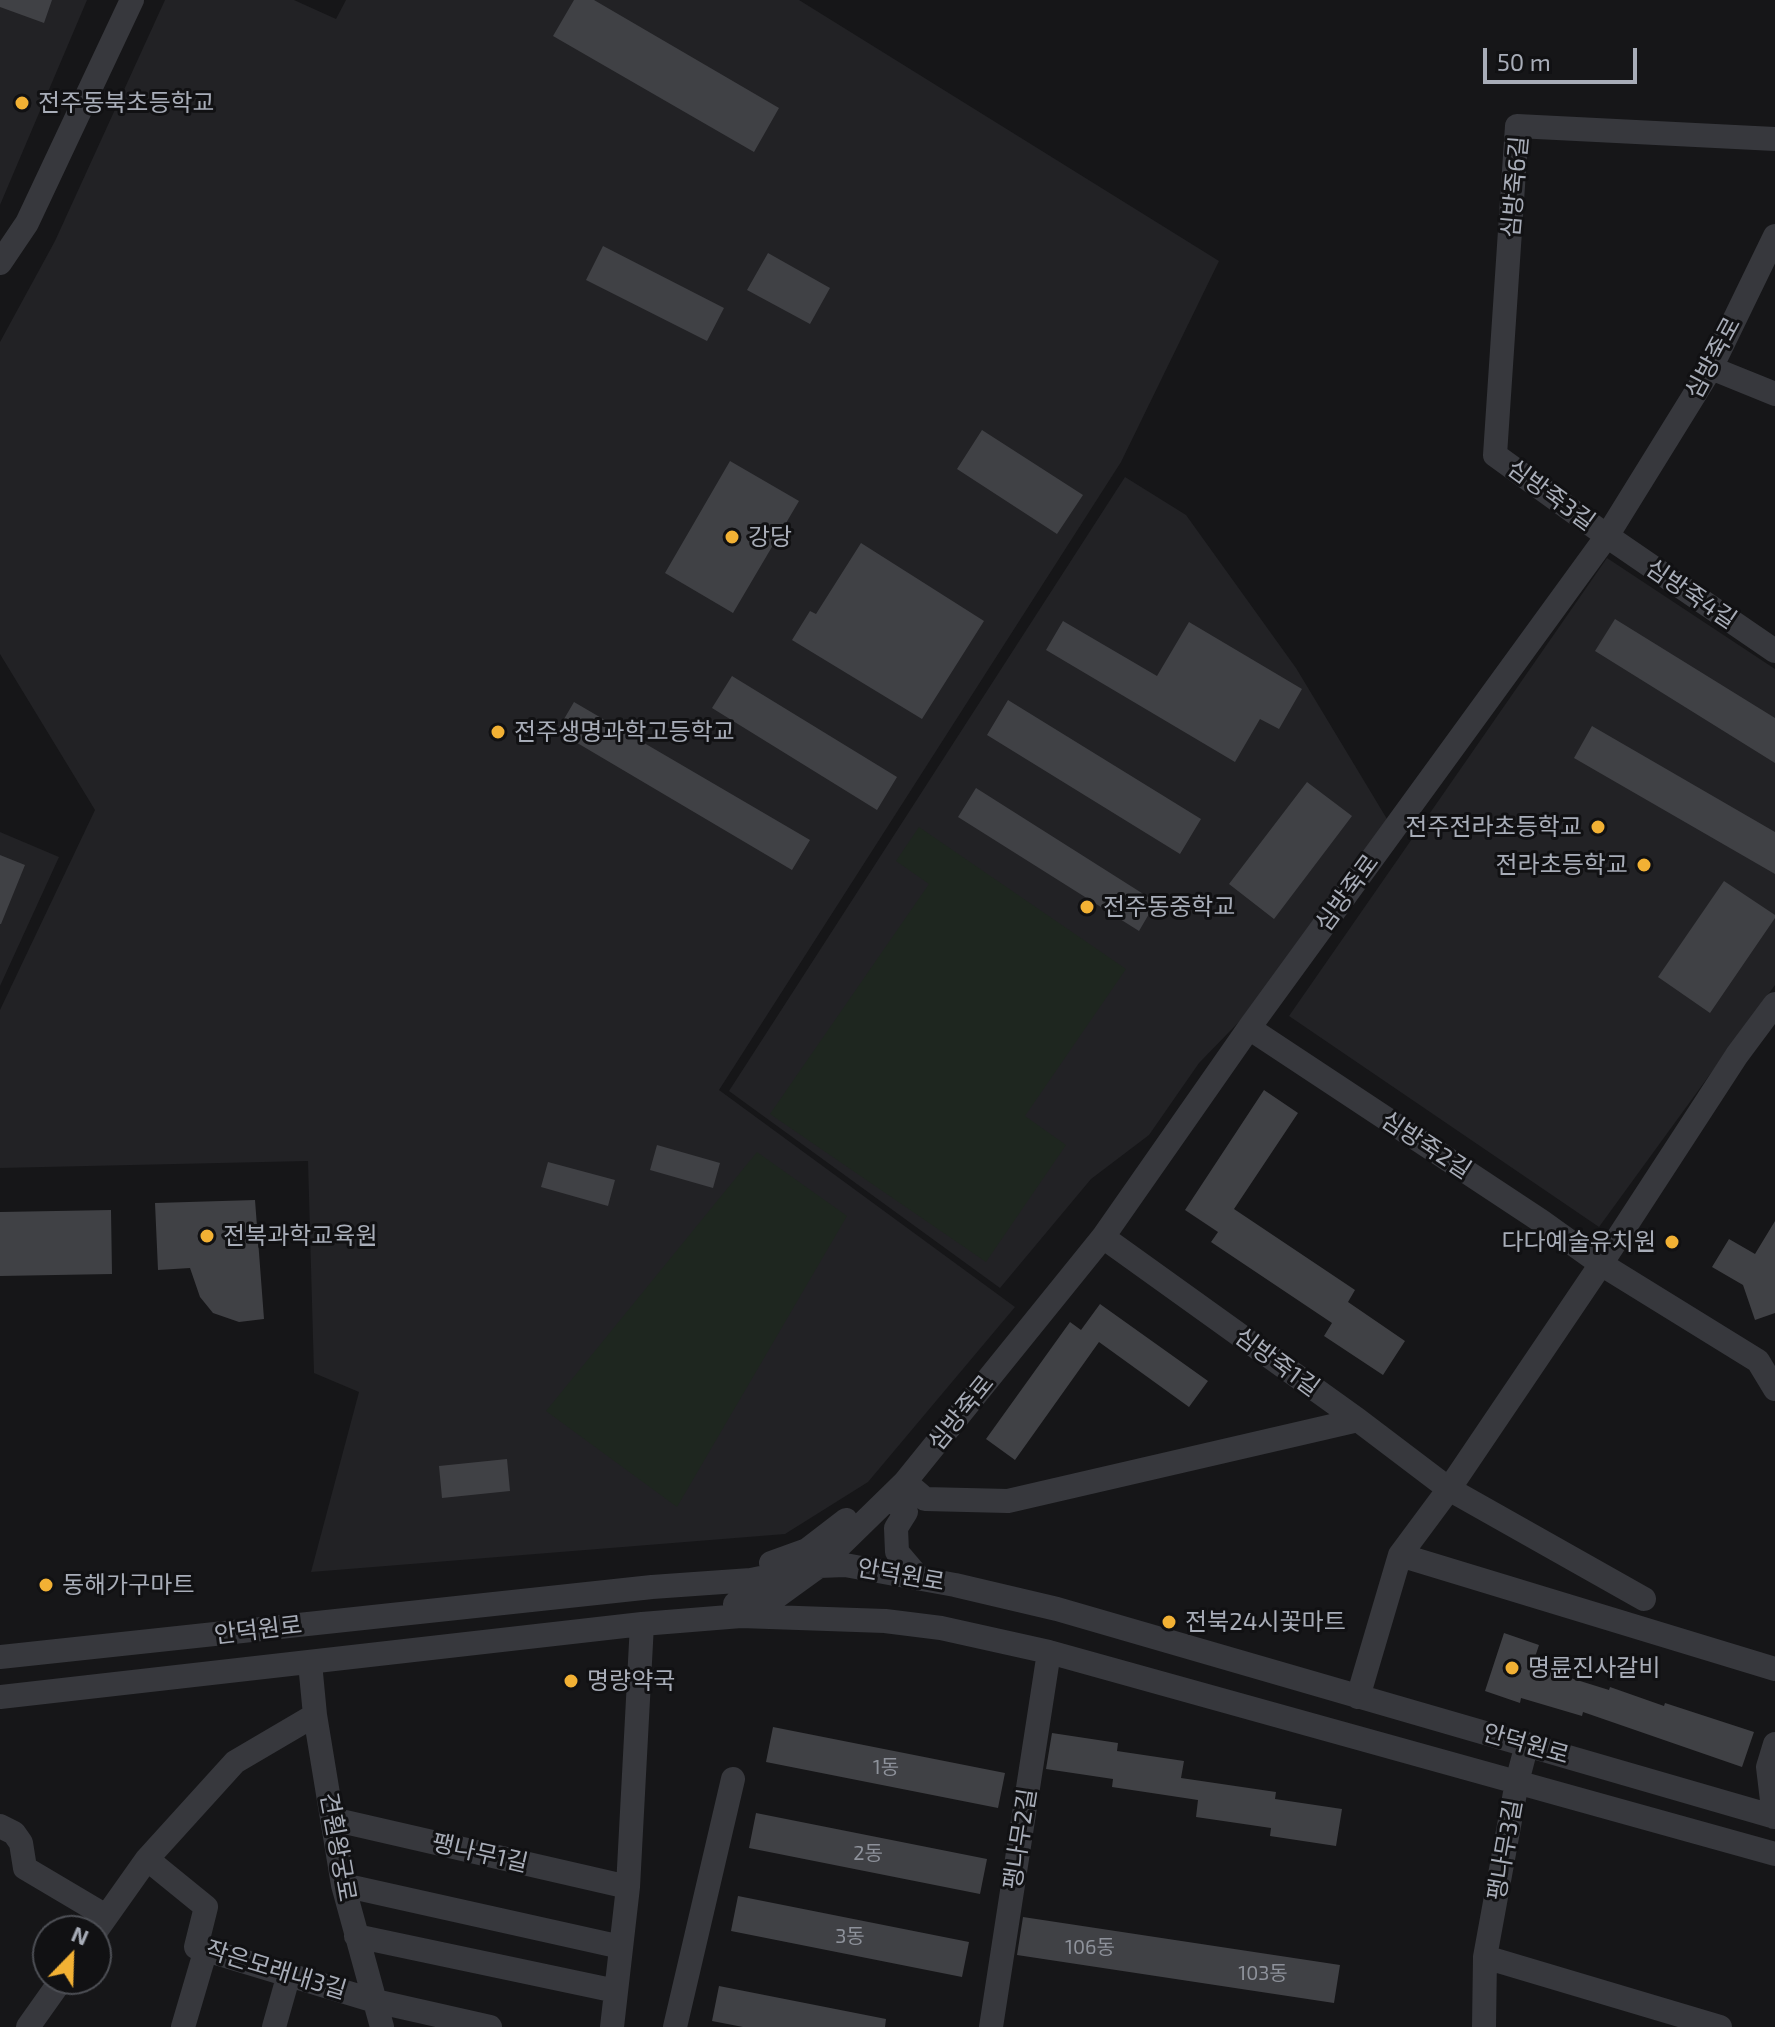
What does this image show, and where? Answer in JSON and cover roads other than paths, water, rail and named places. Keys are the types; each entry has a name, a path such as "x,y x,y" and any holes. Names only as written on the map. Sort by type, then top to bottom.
{"street":[{"path":"0,263 27,223 132,0"},
{"name":"심방죽6길","path":"1495,455 1517,126 1775,139"},
{"name":"심방죽로","path":"693,1620 714,1607 772,1600 819,1566 897,1490 1103,1237 1249,1028 1607,536 1711,368 1775,236"},
{"path":"1711,368 1775,394"},
{"name":"심방죽3길","path":"1495,455 1607,536"},
{"name":"심방죽4길","path":"1607,536 1775,651"},
{"path":"1358,1697 1400,1555 1449,1489 1737,1055 1775,1004"},
{"name":"심방죽2길","path":"1249,1028 1601,1264 1758,1361 1775,1389"},
{"name":"심방죽1길","path":"1103,1237 1449,1489 1644,1599"},
{"path":"897,1490 925,1499 1008,1501 1358,1420"},
{"path":"897,1490 906,1512 896,1528 897,1552 920,1579"},
{"path":"751,1580 753,1569 807,1550 853,1515 866,1520"},
{"path":"1400,1555 1775,1669"},
{"name":"안덕원로","path":"0,1657 497,1603 751,1580 819,1566 845,1565 1057,1609 1774,1817"},
{"name":"안덕원로","path":"0,1697 642,1624 741,1616 885,1621 941,1628 1049,1652 1775,1854"},
{"path":"612,2027 628,1887 642,1624"},
{"name":"팽나무2길","path":"991,2027 1049,1652"},
{"name":"견훤왕궁로","path":"310,1663 315,1715 343,1885 382,2027"},
{"path":"107,1915 147,1859 235,1762 315,1715"},
{"name":"팽나무3길","path":"1484,2027 1485,1957 1517,1782 1527,1744"},
{"path":"1774,1817 1768,1767 1775,1744"},
{"path":"675,2027 733,1779"},
{"name":"팽나무1길","path":"332,1819 628,1887"},
{"path":"0,1826 14,1833 21,1843 25,1868 89,1915"},
{"name":"작은모래내3길","path":"147,1859 206,1907 196,1947 375,2001"},
{"path":"343,1885 621,1947"},
{"path":"356,1936 616,1991"},
{"path":"183,2027 206,1949"},
{"path":"1485,1957 1720,2027"},
{"path":"274,2027 289,1974"},
{"path":"28,2027 51,1995"},
{"path":"375,2001 490,2027"}],"place":[{"name":"전주동북초등학교","path":"22,103"},
{"name":"강당","path":"732,537"},
{"name":"전주생명과학고등학교","path":"498,732"},
{"name":"전주전라초등학교","path":"1598,827"},
{"name":"전라초등학교","path":"1644,865"},
{"name":"전주동중학교","path":"1087,907"},
{"name":"전북과학교육원","path":"207,1236"},
{"name":"다다예술유치원","path":"1672,1242"},
{"name":"동해가구마트","path":"46,1585"},
{"name":"전북24시꽃마트","path":"1169,1622"},
{"name":"명륜진사갈비","path":"1512,1668"},
{"name":"명량약국","path":"571,1681"}]}
